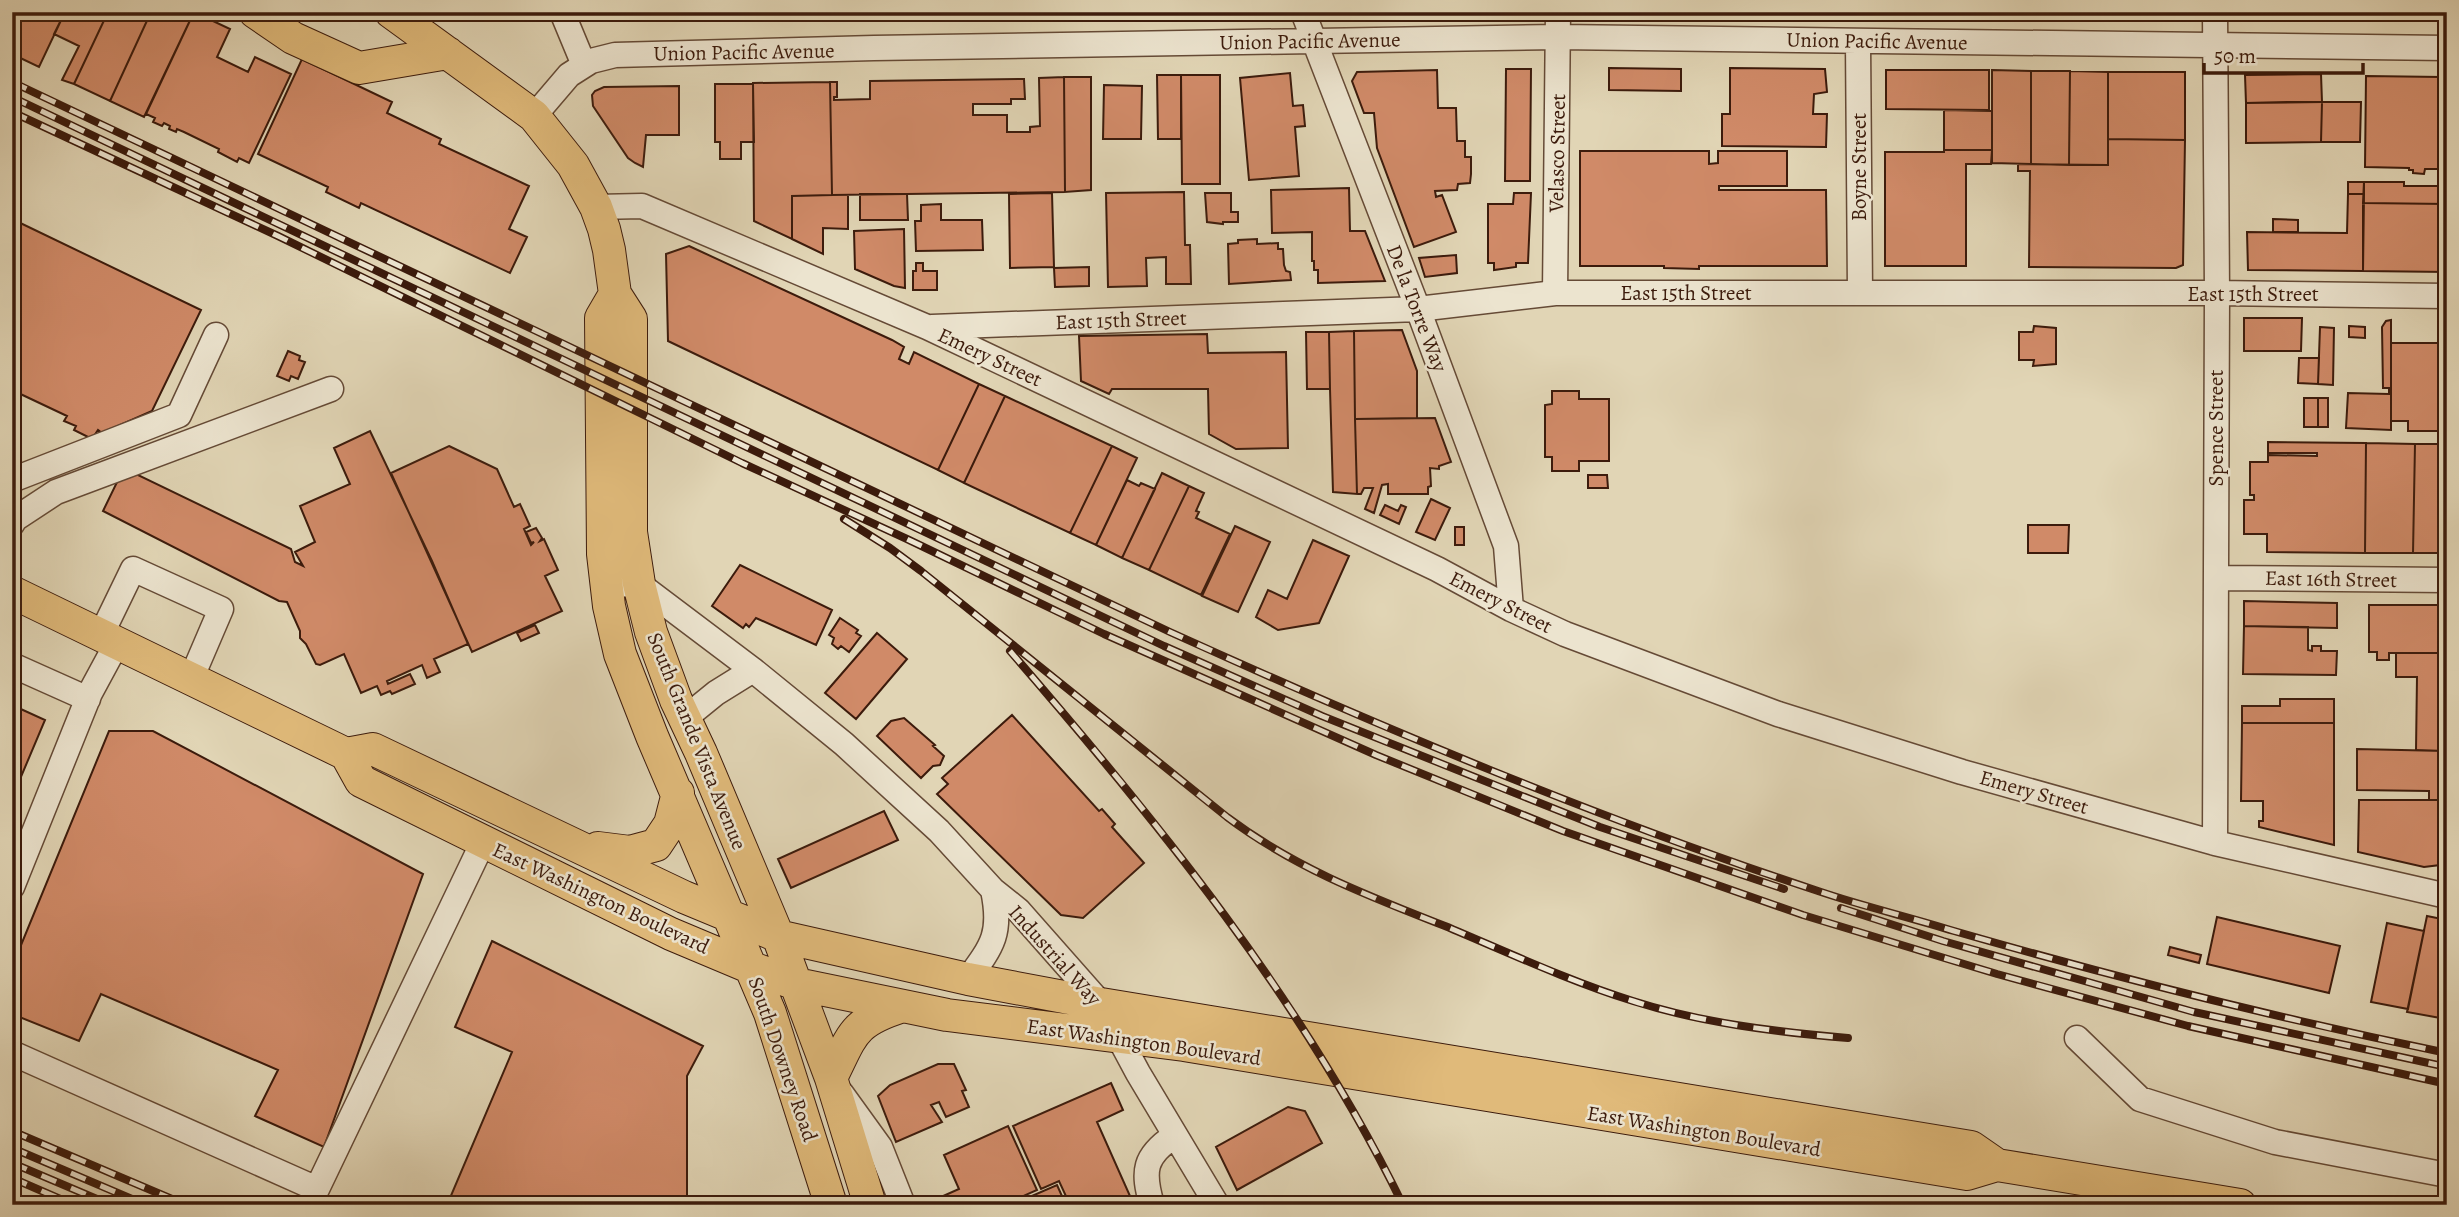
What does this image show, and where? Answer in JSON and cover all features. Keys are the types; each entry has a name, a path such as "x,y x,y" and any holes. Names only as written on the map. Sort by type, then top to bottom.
{"main road":[{"path":"255,12 293,38 359,68 448,54"},
{"name":"South Grande Vista Avenue","path":"391,12 534,116 573,165 596,207 609,250 615,293 631,318 631,532 639,584 651,632 684,719 778,936"},
{"name":"South Grande Vista Avenue","path":"615,293 601,318 603,554 606,585 620,654 652,736 730,916"},
{"name":"East Washington Boulevard","path":"12,592 346,754 373,749 684,897 778,936 968,979 1101,1004 1970,1147 1997,1165 2240,1205"},
{"name":"East Washington Boulevard","path":"346,754 360,781 671,934 796,984 903,1006 1031,1027 1184,1045 1967,1174 1997,1165"},
{"path":"576,844 629,852 656,845 670,824 678,793"},
{"name":"South Downey Road","path":"730,916 772,1018 831,1205"},
{"name":"South Downey Road","path":"778,936 831,1078 870,1205"},
{"path":"831,1078 858,1028 877,1014 903,1006"}],"street":[{"path":"562,12 584,65"},
{"name":"De la Torre Way","path":"1303,12 1506,546 1511,609"},
{"name":"Spence Street","path":"2215,12 2216,844"},
{"name":"Union Pacific Avenue","path":"534,116 569,75 591,61 615,55 1313,41 1558,24 1858,42 2447,48"},
{"name":"Velasco Street","path":"1555,293 1558,24"},
{"name":"Boyne Street","path":"1858,42 1860,293"},
{"name":"Emery Street","path":"596,207 642,206 928,327 1437,569 1511,609 1565,634 1778,715 1962,772 2216,844 2447,896"},
{"name":"East 15th Street","path":"928,327 1418,309 1555,293 2217,293 2447,296"},
{"path":"12,480 179,415 216,335"},
{"path":"12,524 15,519 56,492 331,389"},
{"path":"12,887 88,699 133,569 221,609 191,679"},
{"name":"East 16th Street","path":"2216,578 2447,580"},
{"path":"606,585 639,584"},
{"name":"Industrial Way","path":"639,584 753,670 844,744 939,831 993,890 1018,910 1101,1004 1174,1136 1217,1205"},
{"path":"12,665 88,699"},
{"path":"684,719 716,693 753,670"},
{"path":"12,1053 317,1189 483,842"},
{"name":"Industrial Way","path":"968,979 991,947 997,929 993,890"},
{"path":"2077,1038 2140,1099 2275,1142 2447,1175"},
{"path":"831,1078 880,1147 903,1205"},
{"path":"1152,1205 1146,1174 1148,1163 1157,1147 1174,1136"}],"building":[{"path":"22,12 65,12 39,67 12,54 12,33"},
{"path":"65,12 108,12 74,84 62,80 79,46 54,34"},
{"path":"108,12 151,12 110,101 74,84"},
{"path":"151,12 194,12 144,117 110,101"},
{"path":"194,12 230,29 217,57 248,72 255,57 291,74 249,163 239,158 237,162 218,152 219,149 184,132 177,129 176,132 164,123 162,126 153,122 155,118 146,114"},
{"path":"598,12 714,12 714,19 661,20 662,16 636,16 636,21 598,21"},
{"path":"754,12 854,12 854,16 754,17"},
{"path":"870,12 948,12 948,15 870,16"},
{"path":"302,59 392,102 387,113 441,139 439,144 529,186 509,229 527,237 510,273 361,203 359,208 326,192 328,187 258,154"},
{"path":"1609,68 1681,69 1681,91 1609,90"},
{"path":"1730,68 1825,69 1827,92 1814,94 1813,114 1827,114 1826,147 1722,146 1722,114 1730,114"},
{"path":"1506,69 1531,69 1530,181 1505,181"},
{"path":"1437,70 1438,108 1456,108 1457,141 1465,141 1465,157 1471,157 1470,183 1458,184 1457,190 1435,191 1436,197 1442,195 1456,232 1414,247 1377,148 1374,113 1364,113 1352,81 1357,72"},
{"path":"1886,70 1989,70 1989,110 1886,109"},
{"path":"1992,70 2031,71 2031,164 1992,163"},
{"path":"2031,71 2070,71 2069,165 2031,164"},
{"path":"2070,71 2108,72 2108,165 2069,165"},
{"path":"2108,72 2185,72 2185,140 2108,139"},
{"path":"1290,73 1293,106 1303,105 1305,126 1295,127 1299,176 1249,180 1240,78"},
{"path":"2321,74 2322,102 2246,103 2245,75"},
{"path":"1157,75 1181,75 1181,139 1158,139"},
{"path":"1181,75 1220,75 1220,184 1182,184"},
{"path":"2366,76 2441,77 2438,169 2425,169 2424,174 2413,173 2409,168 2365,167"},
{"path":"1064,77 1065,192 832,195 830,82 837,82 837,97 834,97 834,100 870,99 870,81 1024,79 1025,99 1011,99 1011,104 973,104 973,115 1007,115 1007,132 1030,132 1030,127 1040,126 1039,78"},
{"path":"1064,77 1091,77 1091,190 1065,192"},
{"path":"2441,77 2447,77 2447,168 2439,168"},
{"path":"830,82 832,195 792,196 792,239 754,221 753,83"},
{"path":"715,84 753,84 754,142 741,142 741,159 720,159 720,142 715,142"},
{"path":"1104,85 1142,86 1141,139 1103,139"},
{"path":"679,86 679,135 646,135 643,167 635,163 628,158 593,106 592,95 604,87"},
{"path":"2322,102 2321,142 2246,143 2246,103"},
{"path":"2322,102 2361,102 2360,142 2321,142"},
{"path":"1944,110 1992,111 1992,150 1944,150"},
{"path":"2108,139 2185,140 2183,265 2176,268 2029,267 2030,171 2018,171 2018,164 2108,165"},
{"path":"1992,150 1991,164 1966,164 1966,266 1885,266 1885,152"},
{"path":"1580,151 1709,151 1709,164 1718,163 1718,151 1787,151 1787,186 1719,186 1719,190 1826,190 1827,266 1699,266 1699,269 1664,266 1580,266"},
{"path":"2444,168 2447,168 2447,204 2363,203 2364,182 2443,186"},
{"path":"2348,182 2364,182 2364,194 2348,194"},
{"path":"1349,188 1350,231 1365,231 1385,281 1318,283 1318,270 1314,270 1312,261 1312,232 1272,233 1271,190"},
{"path":"1184,192 1185,245 1190,245 1191,284 1166,284 1166,257 1146,258 1147,286 1108,287 1106,193"},
{"path":"1052,193 1054,267 1010,268 1009,194"},
{"path":"1205,193 1231,193 1231,212 1238,212 1238,222 1207,222"},
{"path":"1514,193 1531,193 1528,263 1516,263 1516,267 1494,270 1494,263 1488,263 1488,204 1513,204"},
{"path":"860,194 907,194 908,220 860,220"},
{"path":"2348,194 2364,194 2363,271 2248,270 2247,232 2347,233"},
{"path":"848,195 848,229 823,228 823,254 792,239 792,196"},
{"path":"2363,203 2447,204 2447,272 2363,271"},
{"path":"941,204 941,220 982,220 983,250 916,251 915,221 921,221 921,205"},
{"path":"12,219 201,310 152,411 102,433 98,430 92,439 74,430 76,426 64,421 67,416 12,390"},
{"path":"2273,219 2298,220 2298,232 2273,232"},
{"path":"904,229 905,288 855,269 854,231"},
{"path":"1257,239 1257,244 1278,243 1278,249 1283,249 1284,265 1286,271 1290,272 1291,280 1229,284 1228,244 1238,243 1238,240"},
{"path":"689,246 892,340 904,347 899,359 909,364 914,352 979,384 938,470 668,341 666,254"},
{"path":"1456,255 1457,273 1425,277 1419,258"},
{"path":"916,263 923,263 923,271 937,271 937,290 913,290"},
{"path":"1089,267 1089,286 1055,287 1054,268"},
{"path":"2244,318 2302,318 2301,351 2244,351"},
{"path":"2442,319 2447,319 2447,374 2443,374"},
{"path":"2391,320 2391,430 2346,428 2348,393 2389,394 2389,388 2383,388 2382,327 2386,321"},
{"path":"2034,326 2056,328 2056,364 2033,366 2034,360 2019,360 2019,332 2033,332"},
{"path":"2349,326 2365,327 2365,338 2349,337"},
{"path":"2320,327 2334,328 2333,385 2318,384"},
{"path":"1402,330 1417,371 1417,418 1355,419 1354,331"},
{"path":"1354,331 1357,494 1333,492 1330,389 1329,332"},
{"path":"1306,332 1329,332 1330,389 1307,389"},
{"path":"1207,334 1208,353 1286,352 1288,448 1236,449 1209,434 1208,389 1112,389 1109,394 1081,381 1079,336"},
{"path":"2391,343 2440,343 2439,431 2408,431 2408,421 2391,421"},
{"path":"288,351 300,356 299,360 305,362 298,379 291,376 289,381 277,376"},
{"path":"2299,358 2319,358 2318,384 2298,383"},
{"path":"979,384 1005,396 964,483 938,470"},
{"path":"1552,391 1579,391 1579,399 1609,399 1609,461 1579,461 1579,471 1552,471 1552,457 1545,457 1545,405 1552,404"},
{"path":"1005,396 1112,446 1070,533 964,483"},
{"path":"2304,398 2318,398 2318,427 2304,427"},
{"path":"2318,398 2328,398 2328,427 2318,427"},
{"path":"1435,418 1451,462 1439,466 1439,469 1430,468 1431,486 1428,487 1428,494 1388,494 1388,484 1382,485 1374,513 1365,509 1373,488 1364,488 1361,494 1357,494 1355,419"},
{"path":"370,431 468,644 434,659 440,672 427,678 422,665 387,681 388,684 410,674 415,684 392,694 390,691 381,695 377,686 361,693 344,654 320,665 316,664 300,638 300,631 287,602 279,601 103,511 119,478 134,473 291,549 295,562 303,566 295,552 315,542 300,506 350,484 334,448"},
{"path":"2268,442 2366,443 2365,553 2267,552 2267,534 2244,534 2244,500 2254,500 2254,495 2250,495 2250,462 2268,462 2268,455 2317,456 2317,453 2268,453"},
{"path":"2366,443 2415,444 2413,553 2365,553"},
{"path":"2415,444 2447,444 2447,553 2413,553"},
{"path":"449,446 497,469 514,507 520,504 530,526 524,529 531,545 534,542 531,543 526,532 536,528 542,538 540,541 544,539 558,570 545,576 562,611 472,652 391,473"},
{"path":"1112,446 1137,458 1096,545 1070,533"},
{"path":"1162,473 1189,486 1149,570 1122,558"},
{"path":"1588,475 1607,475 1608,488 1588,488"},
{"path":"1127,480 1155,489 1122,558 1096,545"},
{"path":"1189,486 1204,493 1196,511 1199,512 1196,518 1230,534 1201,595 1149,570"},
{"path":"1431,499 1450,508 1435,540 1416,532"},
{"path":"1385,505 1398,511 1401,505 1406,507 1399,524 1380,515"},
{"path":"2028,525 2069,525 2068,553 2028,553"},
{"path":"1235,526 1270,542 1238,612 1202,596"},
{"path":"1455,527 1464,527 1464,545 1455,545"},
{"path":"1313,540 1349,556 1319,623 1278,630 1256,617 1268,590 1287,599"},
{"path":"740,565 832,610 816,645 756,618 749,627 746,624 743,628 712,606"},
{"path":"2244,601 2337,603 2337,628 2244,626"},
{"path":"2369,605 2447,605 2447,653 2389,653 2389,660 2377,660 2377,652 2369,652"},
{"path":"840,618 858,630 856,633 861,636 849,652 832,644 834,638 829,635"},
{"path":"535,625 539,633 521,641 517,633"},
{"path":"2244,626 2308,627 2308,650 2312,651 2312,646 2321,646 2321,651 2337,651 2336,675 2243,674"},
{"path":"877,633 907,659 856,719 825,693"},
{"path":"2396,653 2447,653 2445,751 2416,750 2417,677 2396,677"},
{"path":"2280,699 2334,699 2334,723 2242,723 2242,706 2280,706"},
{"path":"12,705 45,720 12,798"},
{"path":"1012,715 1099,811 1102,809 1115,824 1112,827 1144,863 1083,918 1061,915 937,794 948,784 942,778"},
{"path":"904,718 944,756 940,765 933,766 921,778 877,736 891,721"},
{"path":"2242,723 2334,723 2334,845 2259,827 2259,821 2263,821 2263,801 2241,801"},
{"path":"109,731 153,731 423,874 324,1147 255,1116 278,1070 101,994 79,1041 12,1014 12,967"},
{"path":"2357,749 2445,751 2445,800 2429,800 2429,791 2357,790"},
{"path":"2359,800 2445,800 2444,855 2440,865 2424,867 2358,852"},
{"path":"884,811 898,840 791,888 778,859"},
{"path":"2427,916 2447,920 2446,1019 2407,1012"},
{"path":"2217,917 2340,946 2329,993 2207,964"},
{"path":"2387,923 2424,931 2408,1009 2371,1002"},
{"path":"492,941 703,1046 687,1076 687,1205 447,1205 512,1052 455,1027"},
{"path":"2170,947 2201,955 2199,963 2168,955"},
{"path":"938,1064 954,1064 966,1090 962,1091 969,1107 946,1117 939,1102 931,1105 942,1122 896,1142 878,1096 890,1085"},
{"path":"1111,1083 1123,1110 1097,1122 1134,1205 1070,1205 1059,1181 1041,1189 1013,1126"},
{"path":"1288,1107 1305,1111 1322,1143 1237,1190 1216,1147"},
{"path":"1008,1126 1037,1190 1003,1205 923,1205 959,1189 944,1155"},
{"path":"1057,1185 1066,1205 1011,1205"}],"railway":[{"path":"12,82 1170,632 1491,770 1653,833 1851,902 2138,981 2261,1012 2447,1053"},
{"path":"12,97 1164,646 1322,716 1600,827 1784,889"},
{"path":"12,112 278,236 742,463 1104,634 1376,755 1563,831 1803,915 1997,974 2188,1026 2447,1084"},
{"path":"844,519 921,571 1227,817 1305,866 1538,966 1633,1001 1739,1026 1848,1038"},
{"path":"1010,651 1173,848 1274,985 1364,1129 1403,1205"},
{"path":"1841,908 1943,941 2194,1012 2447,1067"},
{"path":"12,1131 186,1205"},
{"path":"12,1148 146,1205"},
{"path":"12,1163 111,1205"},
{"path":"12,1178 74,1205"}]}
